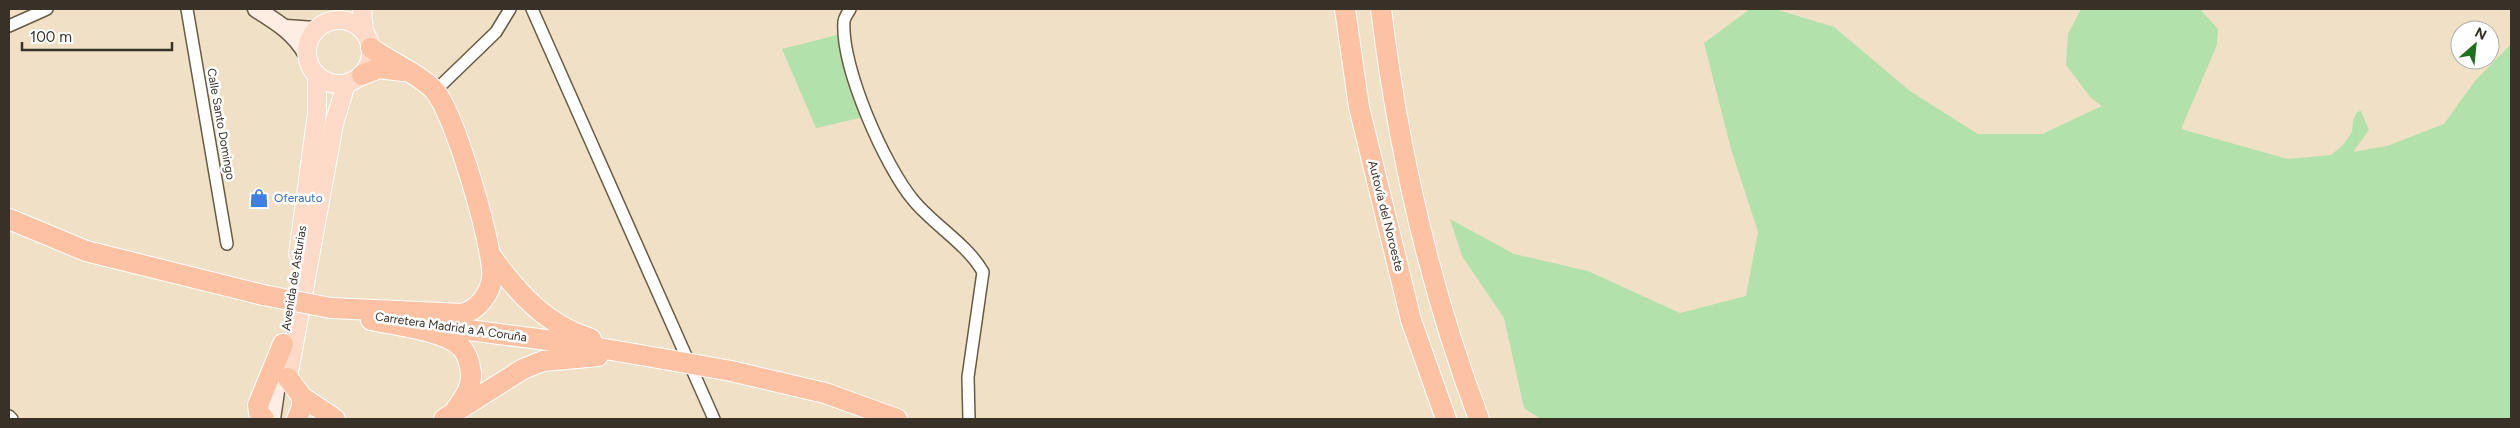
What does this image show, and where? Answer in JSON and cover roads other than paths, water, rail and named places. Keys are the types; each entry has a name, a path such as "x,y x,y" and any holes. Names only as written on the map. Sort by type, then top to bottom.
{"highway":[{"name":"Autovía del Noroeste","path":"1344,9 1359,107 1409,310 1446,419"},
{"path":"1381,9 1392,94 1414,202 1448,324 1479,419"},
{"path":"330,308 446,314 472,311 486,295 492,279 492,257 460,144 435,91 368,40"},
{"path":"354,79 379,68 408,72"},
{"name":"Carretera Madrid a A Coruña","path":"9,219 86,251 263,296 437,327 570,343 731,371 825,393 897,419"},
{"path":"492,257 528,303 553,322 588,339 658,358"},
{"path":"330,308 444,338 461,347 468,360 473,377 465,397 446,418"},
{"path":"264,419 259,413 258,405 283,344"},
{"path":"446,418 506,379 543,361 615,355 658,358"},
{"path":"288,378 302,397 335,419"},
{"path":"297,419 302,407 302,397"}],"main road":[{"path":"256,9 286,28 300,44 307,55 311,68 317,76 329,83 354,79 370,61 362,9"},
{"path":"286,28 325,20 342,20 354,23 368,40"},
{"path":"307,55 308,41 325,20"},
{"name":"Avenida de Asturias","path":"272,419 310,172 317,113 317,76"},
{"name":"Avenida de Asturias","path":"282,419 334,124 354,79"}],"street":[{"path":"9,26 47,9"},
{"name":"Calle Santo Domingo","path":"187,9 227,244"},
{"path":"435,91 496,32 510,9"},
{"path":"532,9 714,419"},
{"path":"850,9 844,21 850,64 863,106 883,153 914,201 973,258 983,272 968,377 969,419"},
{"path":"9,416 12,419"}],"place":[{"name":"Oferauto","path":"259,198"}]}
